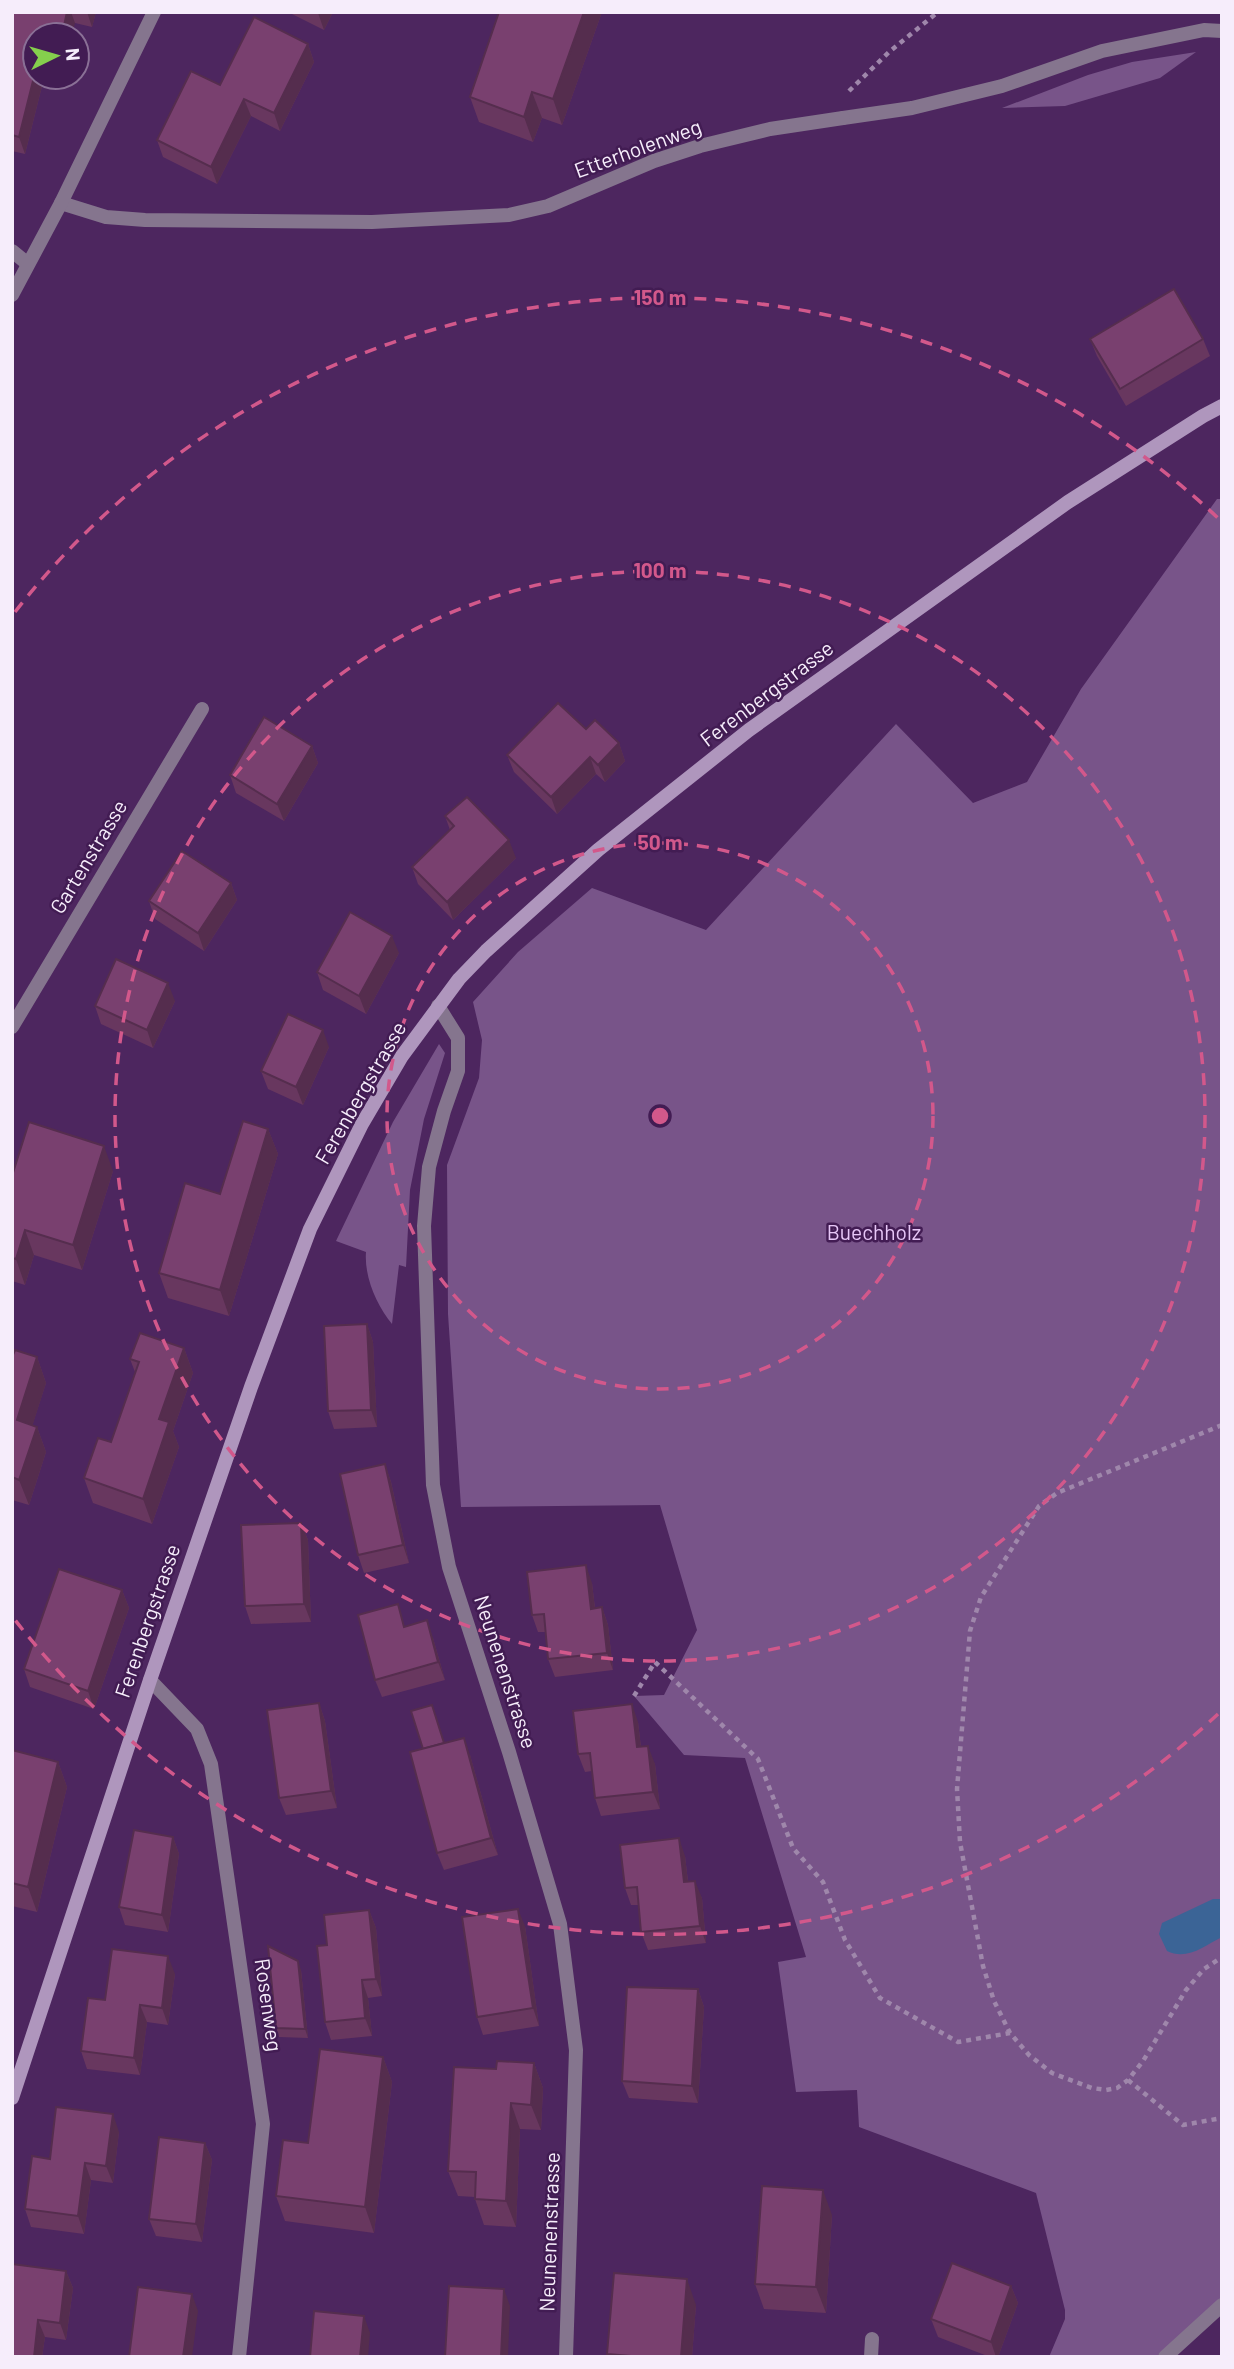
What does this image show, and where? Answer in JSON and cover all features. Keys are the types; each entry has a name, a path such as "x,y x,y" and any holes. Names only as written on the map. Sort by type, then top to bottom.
{"street":[{"path":"12,295 61,203 153,12"},
{"name":"Etterholenweg","path":"61,203 106,218 145,220 372,222 509,215 548,206 654,161 700,146 770,130 912,108 1002,86 1102,51 1204,30 1222,31"},
{"path":"12,251 28,264"},
{"name":"Ferenbergstrasse","path":"12,2098 150,1680 251,1387 310,1229 362,1124 402,1056 459,979 486,951 598,850 749,730 1068,502 1222,406"},
{"name":"Gartenstrasse","path":"12,1027 202,709"},
{"name":"Neunenenstrasse","path":"438,1006 458,1038 458,1071 429,1167 424,1226 433,1485 449,1567 509,1752 560,1924 576,2050 566,2357"},
{"name":"Rosenweg","path":"150,1680 197,1729 211,1763 263,2124 239,2357"},
{"path":"1166,2357 1222,2305"},
{"path":"872,2339 872,2357"}],"path":[{"path":"836,119 838,102 889,52 937,12"},
{"path":"1222,1425 1057,1493 1039,1506 981,1597 970,1631 957,1789 960,1842 983,1966 993,2001 1010,2033 1029,2056 1052,2073 1092,2088 1117,2088 1128,2080 1143,2061 1186,1990 1204,1969 1222,1956"},
{"path":"634,1696 656,1662 758,1759 793,1848 822,1882 845,1940 880,1998 958,2042 1010,2033"},
{"path":"1128,2080 1183,2125 1222,2118"}],"green space":[{"path":"1196,52 1160,78 1065,106 1002,108 1088,75 1132,62"},
{"name":"Buechholz","path":"1217,499 1222,499 1222,2297 1156,2357 1049,2357 1065,2319 1065,2310 1036,2193 859,2127 857,2090 796,2092 778,1962 806,1957 745,1758 684,1755 634,1696 664,1695 697,1630 660,1505 461,1507 448,1314 447,1165 479,1078 482,1040 473,1002 518,952 592,888 706,930 896,724 973,803 1027,782 1081,689"},
{"path":"439,1044 445,1053 424,1119 410,1190 406,1267 399,1265 392,1324 373,1291 367,1271 366,1252 336,1241 393,1122"}],"water":[{"path":"1213,1899 1222,1899 1222,1937 1188,1953 1174,1954 1167,1951 1159,1934 1162,1923"}],"building":[{"path":"12,12 67,12 65,21 21,21 21,91 30,91 19,137 12,135"},
{"path":"499,12 584,12 553,99 532,92 524,117 470,97"},
{"path":"254,17 308,44 274,113 244,99 211,167 157,140 191,71 220,85"},
{"path":"1174,289 1203,339 1120,389 1090,339"},
{"path":"558,703 586,729 595,720 619,743 598,765 590,757 551,797 507,755"},
{"path":"264,717 312,746 277,804 230,775"},
{"path":"467,797 509,840 447,902 412,867 454,826 445,816"},
{"path":"182,851 231,883 198,933 149,901"},
{"path":"350,912 392,936 359,996 317,972"},
{"path":"116,959 168,983 147,1030 95,1006"},
{"path":"288,1014 323,1030 296,1087 261,1071"},
{"path":"243,1121 268,1129 220,1290 159,1273 185,1183 220,1194"},
{"path":"29,1122 104,1146 73,1245 25,1230 16,1259 12,1258 12,1176"},
{"path":"367,1324 371,1410 328,1411 324,1326"},
{"path":"140,1333 184,1348 159,1419 169,1422 143,1499 84,1478 98,1438 111,1442 139,1362 130,1359"},
{"path":"15,1350 37,1357 17,1420 37,1427 19,1480 12,1477 12,1357"},
{"path":"385,1464 403,1545 358,1555 340,1474"},
{"path":"301,1523 304,1604 245,1606 241,1525"},
{"path":"586,1565 591,1609 602,1607 607,1653 548,1659 544,1614 532,1615 527,1572"},
{"path":"59,1569 122,1590 88,1691 24,1669"},
{"path":"398,1604 404,1627 427,1620 438,1662 375,1680 358,1615"},
{"path":"319,1703 331,1791 279,1798 267,1710"},
{"path":"632,1704 637,1747 648,1746 653,1792 595,1798 590,1753 578,1754 573,1711"},
{"path":"432,1705 444,1743 423,1749 411,1711"},
{"path":"464,1738 491,1838 437,1853 410,1752"},
{"path":"12,1750 58,1762 28,1887 12,1883"},
{"path":"134,1830 173,1837 162,1915 119,1907"},
{"path":"679,1838 684,1882 695,1881 700,1926 641,1932 637,1887 625,1888 620,1845"},
{"path":"518,1909 533,2008 477,2017 462,1917"},
{"path":"369,1910 376,1979 362,1980 365,2018 325,2022 317,1946 327,1945 324,1915"},
{"path":"268,1946 298,1961 305,2029 276,2028"},
{"path":"112,1949 168,1956 162,2008 140,2005 134,2058 81,2051 88,1998 105,2000"},
{"path":"627,1987 698,1989 692,2086 622,2081"},
{"path":"320,2049 383,2057 365,2207 276,2196 283,2140 308,2143"},
{"path":"497,2061 534,2063 531,2105 511,2103 506,2201 475,2199 476,2172 448,2171 454,2067 496,2069"},
{"path":"56,2107 113,2114 106,2166 85,2163 78,2216 25,2209 32,2156 50,2159"},
{"path":"159,2137 205,2143 196,2224 149,2219"},
{"path":"762,2186 823,2190 816,2287 755,2284"},
{"path":"952,2263 1011,2286 991,2342 931,2319"},
{"path":"12,2264 66,2271 60,2323 38,2320 34,2357 12,2357"},
{"path":"614,2273 687,2279 681,2357 607,2354"},
{"path":"449,2286 504,2289 501,2357 445,2357"},
{"path":"138,2287 192,2294 183,2357 129,2357"},
{"path":"314,2311 364,2316 360,2357 310,2357"}]}
